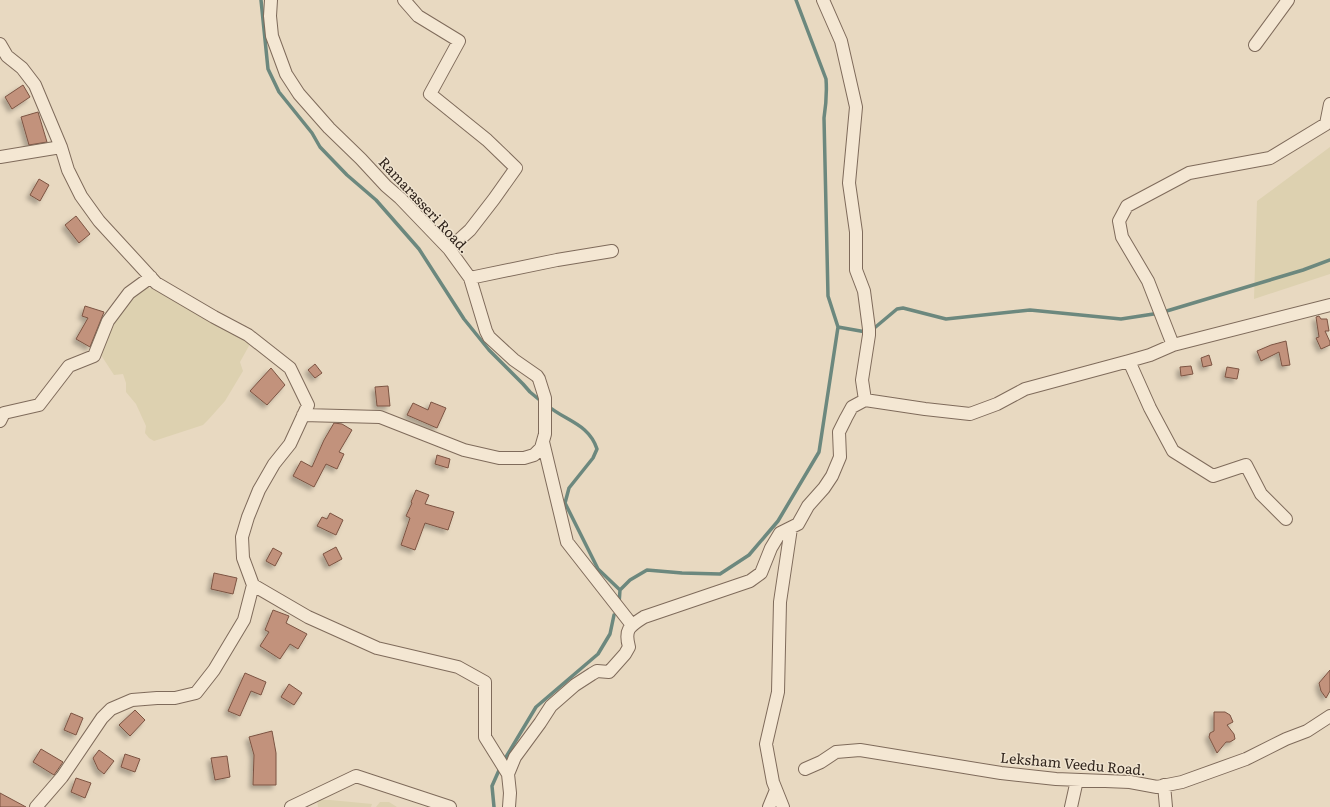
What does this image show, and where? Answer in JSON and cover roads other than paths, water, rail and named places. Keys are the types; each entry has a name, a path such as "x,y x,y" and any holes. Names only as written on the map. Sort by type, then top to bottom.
{"street":[{"name":"Ramarasseri Road.","path":"271,0 270,16 272,36 286,74 299,94 329,128 361,158 386,186 400,198 449,249 470,278 486,331 490,337 514,360 539,379 545,398 544,442 567,542 632,625"},
{"path":"404,0 418,16 459,41 430,94 487,140 516,168 494,200 470,230 449,249"},
{"path":"823,0 840,41 856,110 849,183 856,232 856,270 864,291 869,332 862,380 865,400"},
{"path":"1255,45 1288,0"},
{"path":"0,44 7,56 22,68 36,85 61,146 68,170 81,196 99,221 156,284 248,335 290,368 308,405 290,444 274,464 259,490 248,517 242,536 243,558 253,585 244,620 214,670 196,693 175,698 132,700 111,709 102,718 62,778 36,807"},
{"path":"1173,345 1148,281 1122,237 1119,221 1127,206 1189,173 1270,158 1326,124 1330,104"},
{"path":"0,157 61,146"},
{"path":"470,278 550,261 612,251"},
{"path":"0,421 4,413 39,405 69,366 94,356 108,321 129,293 151,277"},
{"path":"508,774 515,757 551,706 575,685 592,674 598,671 610,672 625,654 629,647 627,633 632,625 644,617 750,581 762,573 771,548 780,533 798,524 808,506 824,488 832,476 840,457 840,432 852,407 865,400 970,414 997,404 1024,389 1129,362 1173,345 1330,305"},
{"path":"1129,362 1150,408 1173,451 1213,476 1246,465 1261,494 1286,519"},
{"path":"303,415 380,417 464,450 499,458 529,457 538,452 544,442"},
{"path":"783,807 773,782 766,744 778,692 780,602 791,528"},
{"path":"253,585 308,617 377,648 458,667 485,682 485,737 508,774 510,793 509,807"},
{"name":"Leksham Veedu Road.","path":"805,769 821,762 836,752 860,750 1001,773 1056,779 1130,782 1157,787 1182,782 1246,759 1286,739 1307,731 1330,716"},
{"path":"291,807 356,776 450,807"},
{"path":"1071,807 1077,780"},
{"path":"1164,785 1166,807"},
{"path":"768,807 776,790"}],"waterway":[{"path":"261,0 268,69 279,92 312,133 320,147 347,175 376,200 419,249 464,319 489,350 530,392 542,402"},
{"path":"619,604 620,590 630,580 647,570 720,574 749,555 778,521 819,452 838,327 828,296 824,118 826,79 796,0"},
{"path":"872,330 897,309 903,308 946,319 1030,310 1121,319 1160,313 1303,270 1330,260"},
{"path":"838,327 866,332"},
{"path":"548,406 583,428 597,449 593,458 569,488 565,503 598,569 620,590"},
{"path":"503,762 536,707 598,654 610,634 614,615"},
{"path":"494,807 492,786 500,768"}]}
